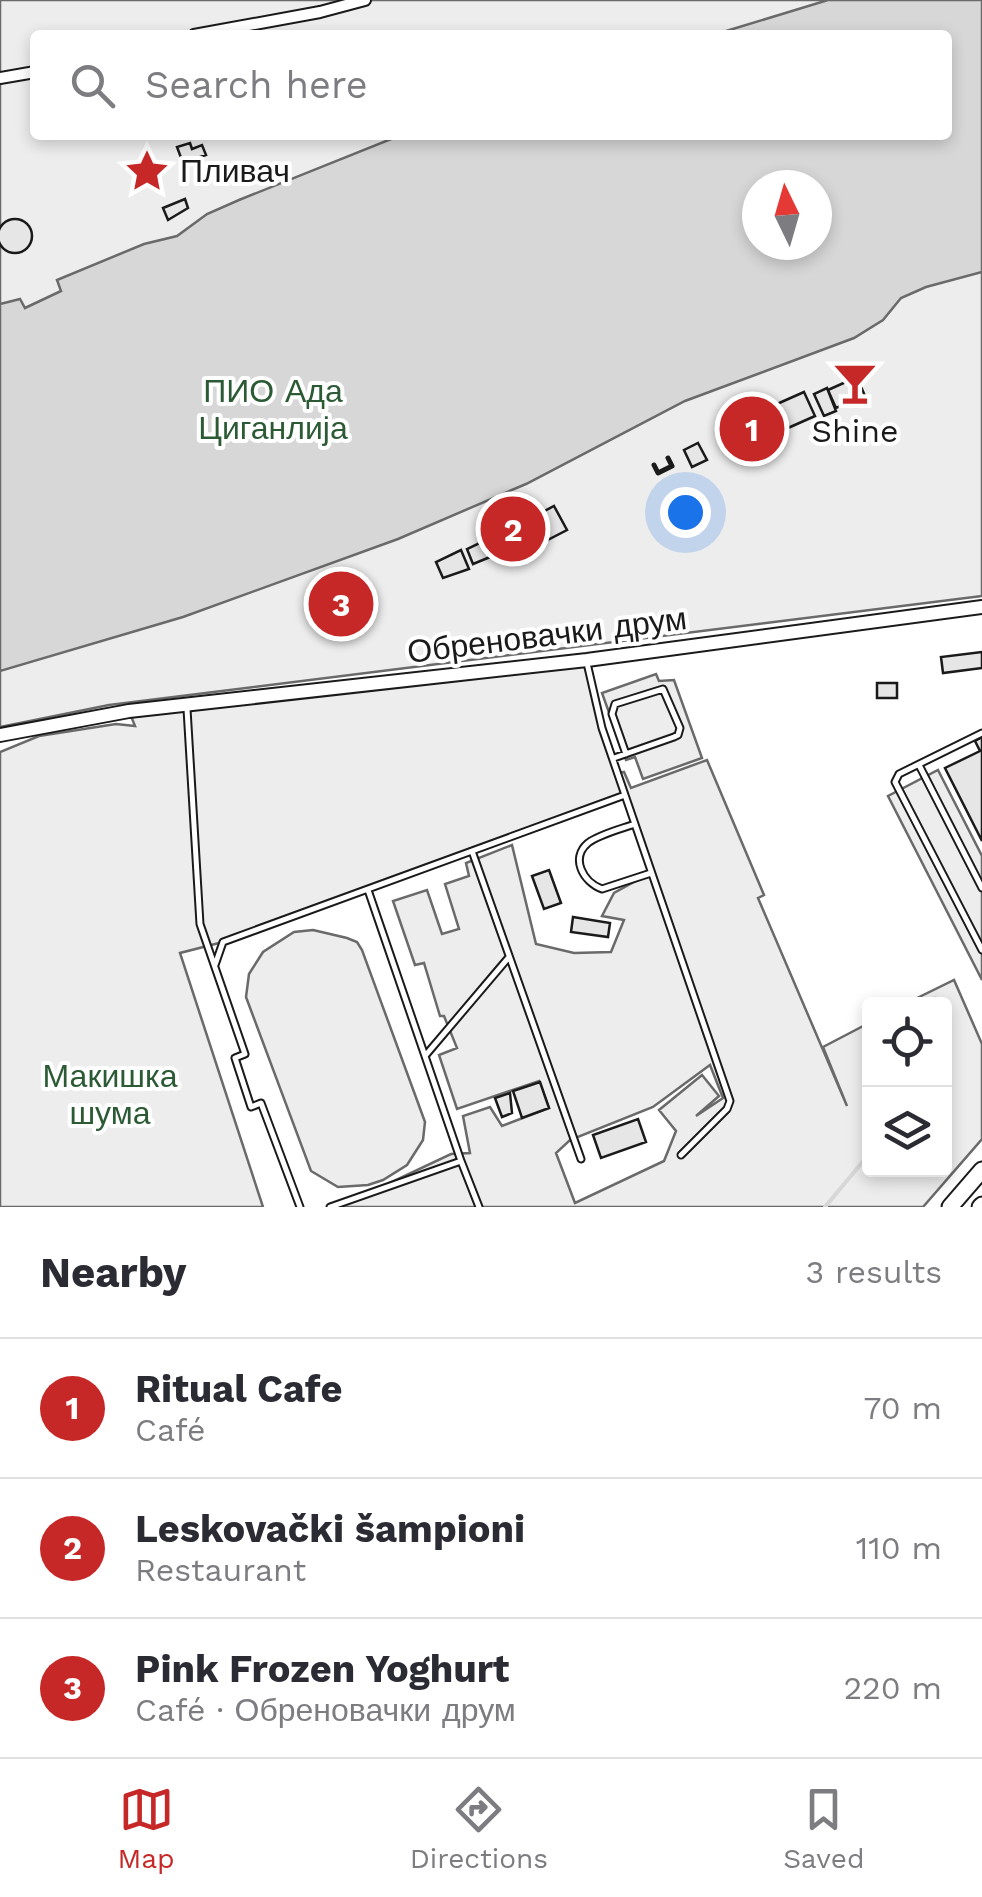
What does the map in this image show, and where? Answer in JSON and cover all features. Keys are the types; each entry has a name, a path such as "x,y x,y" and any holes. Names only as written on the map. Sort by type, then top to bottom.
{"main road":[{"path":"950,1207 982,1170"}],"street":[{"path":"221,30 364,0"},
{"path":"0,78 30,73"},
{"name":"Обреновачки друм","path":"0,735 86,717 587,660 982,606"}],"lane":[{"path":"587,660 595,704 612,758 730,1101 727,1109 681,1155"},
{"path":"612,758 626,754 678,735 680,728 661,688 615,704 612,714 626,754"},
{"path":"187,704 200,924 245,1054 235,1058 251,1107 261,1103 300,1207"},
{"path":"982,733 899,774 895,782 982,950"},
{"path":"919,764 982,888"},
{"path":"214,968 223,942 625,794"},
{"path":"635,824 590,841 581,854 580,869 588,882 609,889 652,873"},
{"path":"472,851 582,1159"},
{"path":"368,890 480,1207"},
{"path":"425,1056 508,957"},
{"path":"330,1207 462,1160"}],"shaded area":[{"name":"ПИО Ада Циганлија","path":"0,0 982,0 982,596 109,705 0,727"},
{"path":"828,0 982,0 982,272 901,298 883,320 854,338 685,401 526,484 398,539 183,617 0,671 0,304 20,299 25,308 61,291 57,280 144,244 177,236 207,214 389,140 952,140 952,30 729,30"},
{"path":"587,660 595,704 618,773 624,772 631,788 707,760 764,895 758,898 847,1106 823,1047 862,1027 862,1177 949,1177 923,1207 339,1207 451,1154 470,1153 463,1116 490,1107 502,1126 549,1108 539,1081 457,1109 439,1055 457,1048 444,1016 440,1016 424,963 415,965 393,901 427,890 442,934 459,929 445,884 469,876 466,863 512,845 536,944 574,953 611,952 624,920 602,916 614,893 652,872 625,795 223,942 180,953 263,1207 0,1207 0,752 39,736 116,724 135,726 129,711","holes":["710,1065 723,1098 696,1116 719,1096 702,1075 659,1110 676,1131 664,1161 575,1203 556,1153 570,1140 653,1107"]},
{"path":"656,674 659,681 674,680 702,758 643,779 635,757 626,760 602,693"},
{"path":"938,770 982,856 982,980 888,796"},
{"path":"313,930 357,942 362,950 425,1122 423,1140 407,1165 368,1185 338,1187 311,1171 246,997 249,974 263,952 294,932"},
{"path":"954,980 982,1044 982,1139 952,1174 952,997 919,997"}],"building":[{"path":"190,143 192,149 202,145 206,155 183,163 177,147"},
{"path":"185,199 188,208 168,220 163,208"},
{"path":"15,219 27,224 27,248 15,253 3,248 -1,233 3,224"},
{"path":"857,377 865,396 836,408 828,390"},
{"path":"827,388 836,411 824,416 814,394"},
{"path":"804,392 815,416 779,432 768,408"},
{"path":"762,412 772,434 741,447 731,425"},
{"path":"698,443 707,460 692,467 684,450"},
{"path":"554,506 567,530 530,549 518,525"},
{"path":"488,539 495,555 473,564 467,549"},
{"path":"461,550 469,569 443,578 436,562"},
{"path":"982,652 982,668 943,673 941,657"},
{"path":"877,683 897,683 897,698 877,698"},
{"path":"982,737 982,841 945,768 980,751 975,741"},
{"path":"549,870 561,903 544,909 532,876"},
{"path":"573,917 610,923 608,937 571,932"},
{"path":"540,1082 549,1108 522,1118 513,1091"},
{"path":"510,1093 512,1113 502,1117 495,1098"},
{"path":"638,1119 646,1142 601,1158 593,1135"}],"waterway":[{"path":"825,1207 862,1163"}],"wall":[{"path":"654,465 658,473 672,466 668,458"}],"place":[{"name":"Пливач","path":"147,171"},
{"name":"Shine","path":"855,383"},
{"name":"Ritual Cafe","path":"752,429"},
{"name":"Leskovački šampioni","path":"513,529"},
{"name":"Pink Frozen Yoghurt","path":"341,604"}],"park label":[{"name":"Макишка шума","path":"110,1094"}]}
